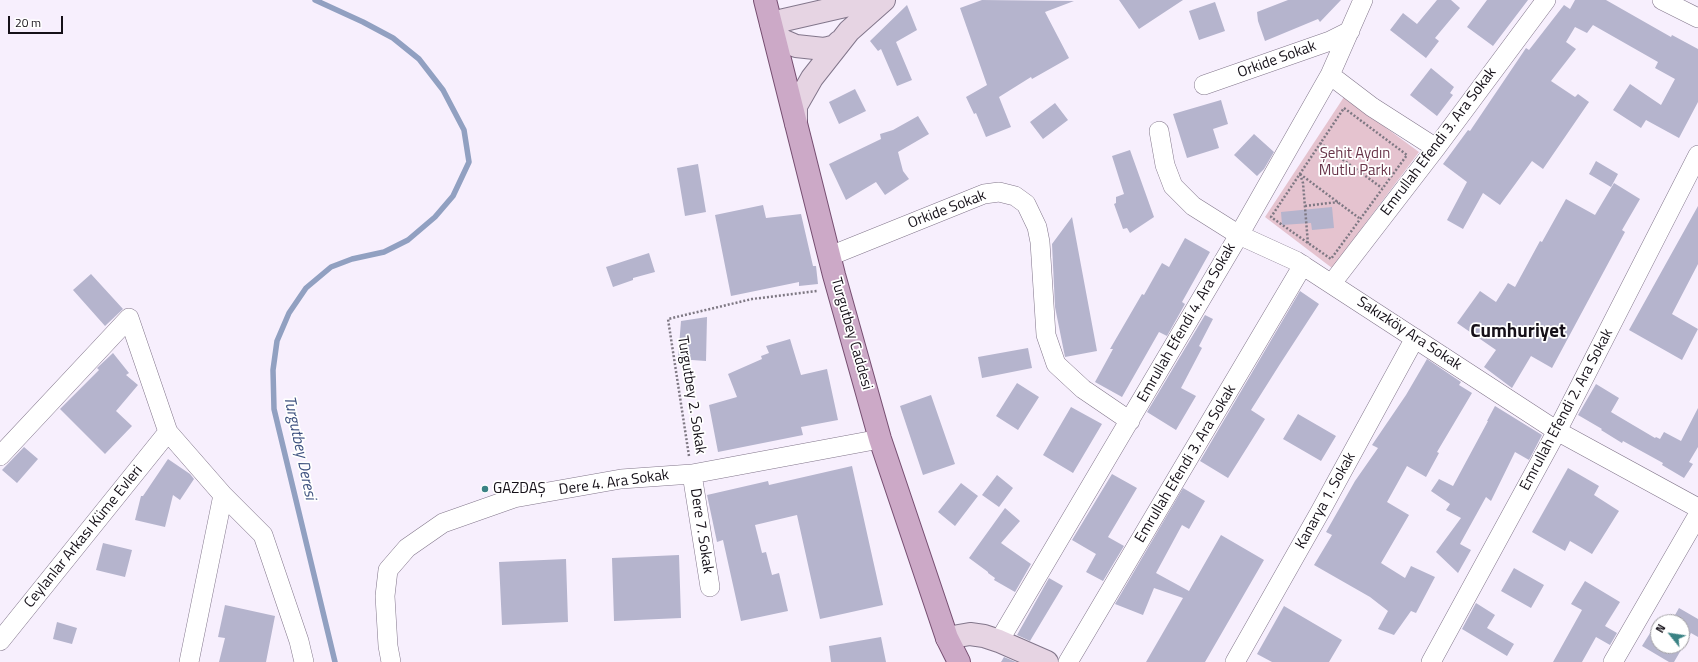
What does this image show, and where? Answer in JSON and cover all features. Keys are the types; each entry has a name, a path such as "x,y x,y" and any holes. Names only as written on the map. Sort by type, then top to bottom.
{"main road":[{"name":"Turgutbey Caddesi","path":"765,0 838,288 880,439 947,638 959,662"},
{"path":"947,638 947,662"}],"street":[{"path":"871,0 771,23 782,40 796,46 824,49 835,46 867,14 884,0"},
{"name":"Emrullah Efendi 4. Ara Sokak","path":"999,641 1239,235 1330,75 1363,0"},
{"name":"Emrullah Efendi 3. Ara Sokak","path":"1332,283 1436,148 1546,0"},
{"path":"1662,0 1698,18"},
{"name":"Orkide Sokak","path":"1204,85 1330,41 1350,31"},
{"path":"796,123 796,106 800,98 812,78 839,42"},
{"path":"1330,75 1372,107 1436,148"},
{"name":"Sakızköy Ara Sokak","path":"1159,131 1165,166 1174,186 1193,206 1239,235 1300,263 1557,431 1698,508"},
{"name":"Emrullah Efendi 2. Ara Sokak","path":"1431,662 1557,431 1698,155"},
{"name":"Orkide Sokak","path":"830,256 984,194 999,192 1015,196 1026,204 1036,227 1040,242 1046,334 1056,364 1083,388 1130,421"},
{"name":"Emrullah Efendi 3. Ara Sokak","path":"1068,662 1300,263"},
{"path":"0,456 129,318 168,432 223,495 263,535 299,641 304,662"},
{"name":"Kanarya 1. Sokak","path":"1235,662 1320,512 1415,338"},
{"name":"Ceylanlar Arkası Küme Evleri","path":"0,641 168,432"},
{"name":"Dere 4. Ara Sokak","path":"391,662 388,646 385,596 388,570 407,548 443,523 514,498 621,479 692,474 880,439"},
{"name":"Dere 7. Sokak","path":"692,474 710,587"},
{"path":"189,662 223,495"},
{"path":"1614,662 1698,515"},
{"path":"947,638 970,634 999,641 1046,662"}],"path":[{"path":"1344,108 1408,155 1332,260 1271,217 1320,143 1344,108"},
{"path":"1320,143 1383,189"},
{"path":"1300,174 1361,220"},
{"path":"1300,174 1303,183 1309,244 1300,263"},
{"path":"1305,206 1338,202"},
{"name":"Turgutbey 2. Sokak","path":"692,474 668,319 752,300 838,288"}],"green space":[{"name":"Şehit Aydın Mutlu Parkı","path":"1344,97 1419,152 1332,268 1265,217"}],"building":[{"path":"982,0 1074,1 1045,12 1069,58 1032,79 1031,77 999,97 1011,127 986,137 976,113 974,114 966,97 987,85 960,8"},
{"path":"1119,0 1183,0 1139,29"},
{"path":"1288,0 1341,0 1320,22 1318,19 1265,41 1258,21 1257,12"},
{"path":"1437,0 1451,0 1460,8 1435,38 1439,41 1426,58 1390,30 1403,13 1417,24"},
{"path":"1487,0 1528,0 1493,46 1467,27"},
{"path":"1575,0 1606,0 1671,37 1672,35 1698,49 1698,102 1679,138 1646,120 1641,128 1613,110 1630,84 1661,105 1675,79 1655,68 1658,62 1593,25 1587,33 1575,27 1566,42 1576,49 1551,81 1575,97 1578,94 1589,102 1543,169 1532,161 1500,205 1483,193 1463,229 1447,220 1467,182 1443,164 1468,130 1470,131 1526,48 1529,50 1564,5 1570,9"},
{"path":"1215,2 1225,31 1199,40 1189,11"},
{"path":"907,5 917,30 896,42 912,80 897,86 881,49 878,51 870,41"},
{"path":"1431,68 1454,87 1450,93 1453,95 1437,116 1410,95"},
{"path":"855,89 866,111 839,124 829,102"},
{"path":"1221,100 1228,124 1213,129 1219,148 1187,158 1173,114"},
{"path":"1055,103 1068,120 1043,139 1030,122"},
{"path":"918,116 929,134 898,152 903,171 909,179 885,195 876,182 846,200 829,164 881,139 880,134 893,130"},
{"path":"1254,134 1274,152 1264,169 1257,176 1234,155"},
{"path":"1130,150 1154,217 1130,233 1127,228 1123,229 1114,204 1116,203 1116,197 1124,194 1112,156"},
{"path":"1596,161 1618,174 1611,187 1589,174"},
{"path":"698,164 706,212 685,216 677,168"},
{"path":"1614,183 1640,199 1622,230 1625,232 1552,368 1531,356 1512,388 1484,367 1496,350 1457,323 1480,291 1496,302 1508,283 1515,287 1540,241 1542,242 1566,199 1595,215"},
{"path":"763,205 766,218 801,214 813,266 816,266 818,284 799,286 799,282 731,296 715,215"},
{"path":"1698,206 1698,264 1672,314 1698,329 1682,360 1629,330"},
{"path":"1332,207 1334,228 1312,230 1311,223 1282,225 1281,212"},
{"path":"1072,217 1097,351 1065,357 1055,307 1052,244"},
{"path":"1185,238 1210,252 1182,302 1185,304 1167,336 1159,332 1122,397 1095,382 1113,349 1110,349 1142,294 1144,295 1162,263 1169,267"},
{"path":"649,253 655,272 633,278 633,280 613,287 606,267"},
{"path":"91,274 123,309 105,326 73,290"},
{"path":"1300,291 1319,304 1251,410 1265,419 1228,478 1200,461"},
{"path":"1205,315 1213,319 1199,346 1202,348 1181,388 1196,396 1176,430 1147,412"},
{"path":"707,317 706,361 678,359 681,321"},
{"path":"790,339 801,375 827,369 838,420 801,427 803,435 718,452 709,405 737,397 728,374 762,359 761,356 769,353 766,346"},
{"path":"1028,348 1032,368 982,378 978,357"},
{"path":"113,353 129,373 126,375 138,385 116,411 132,426 105,454 60,409 99,370 97,368"},
{"path":"1427,359 1461,382 1459,385 1472,393 1437,452 1439,453 1426,477 1407,466 1387,502 1409,515 1381,563 1405,578 1411,566 1435,577 1416,613 1411,611 1394,635 1378,629 1388,611 1370,597 1314,565 1332,535 1326,532 1355,481 1378,448 1372,445 1406,395"},
{"path":"1017,383 1039,397 1018,430 996,416"},
{"path":"1596,384 1619,398 1611,412 1655,438 1660,439 1664,432 1681,441 1698,408 1698,447 1689,462 1693,464 1684,478 1662,465 1663,463 1623,441 1622,443 1578,415"},
{"path":"931,395 955,464 923,475 900,406"},
{"path":"1495,406 1542,435 1529,460 1515,452 1491,501 1486,497 1460,544 1471,550 1458,573 1436,552 1461,518 1446,510 1450,504 1431,491 1439,479 1453,486"},
{"path":"1071,407 1102,424 1073,473 1043,455"},
{"path":"1298,414 1336,436 1321,461 1283,439"},
{"path":"24,447 38,459 17,483 2,470"},
{"path":"168,459 190,474 194,479 180,500 173,495 165,527 135,520 141,496 143,496"},
{"path":"852,466 883,605 820,619 797,515 755,525 762,553 766,552 772,575 779,573 788,611 741,621 723,540 717,542 707,495 768,481 769,485"},
{"path":"1568,468 1599,486 1594,495 1619,511 1592,554 1570,541 1565,551 1532,532"},
{"path":"1112,474 1137,488 1108,537 1124,546 1103,581 1086,572 1096,554 1072,540"},
{"path":"997,475 1013,488 999,507 982,495"},
{"path":"961,483 978,496 955,526 938,512"},
{"path":"1183,488 1205,501 1189,529 1182,525 1156,573 1189,591 1221,535 1264,560 1205,662 1146,662 1183,598 1154,588 1143,615 1115,604"},
{"path":"1005,508 1020,521 1001,543 1031,564 1015,592 994,580 995,578 969,558"},
{"path":"103,543 132,550 125,577 96,570"},
{"path":"679,555 681,618 614,621 612,558"},
{"path":"566,559 568,622 502,625 499,562"},
{"path":"1514,568 1544,585 1531,608 1501,591"},
{"path":"1049,578 1063,586 1030,641 1017,635"},
{"path":"1585,581 1620,602 1605,626 1617,633 1610,645 1596,637 1582,662 1553,662 1582,610 1571,604"},
{"path":"1476,603 1495,615 1487,628 1514,644 1507,656 1462,629"},
{"path":"225,605 275,616 266,662 219,662 225,638 218,637"},
{"path":"1284,606 1342,640 1329,662 1272,662 1257,654"},
{"path":"1679,608 1689,614 1676,614"},
{"path":"1690,614 1698,619 1698,637 1691,633 1690,635"},
{"path":"57,622 77,628 72,644 53,639"},
{"path":"1650,633 1650,651 1642,646"},
{"path":"881,637 886,662 831,662 829,646"},
{"path":"1656,654 1679,654 1674,662 1669,662"},
{"path":"1004,657 1016,662 1001,662"}],"waterway":[{"name":"Turgutbey Deresi","path":"315,0 363,22 393,38 419,59 443,90 464,130 469,162 453,196 435,217 408,240 384,252 352,259 331,267 306,288 289,313 277,341 273,370 274,409 335,662"}],"place":[{"name":"GAZDAŞ","path":"485,489"}],"district":[{"name":"Cumhuriyet","path":"1518,332"}]}
